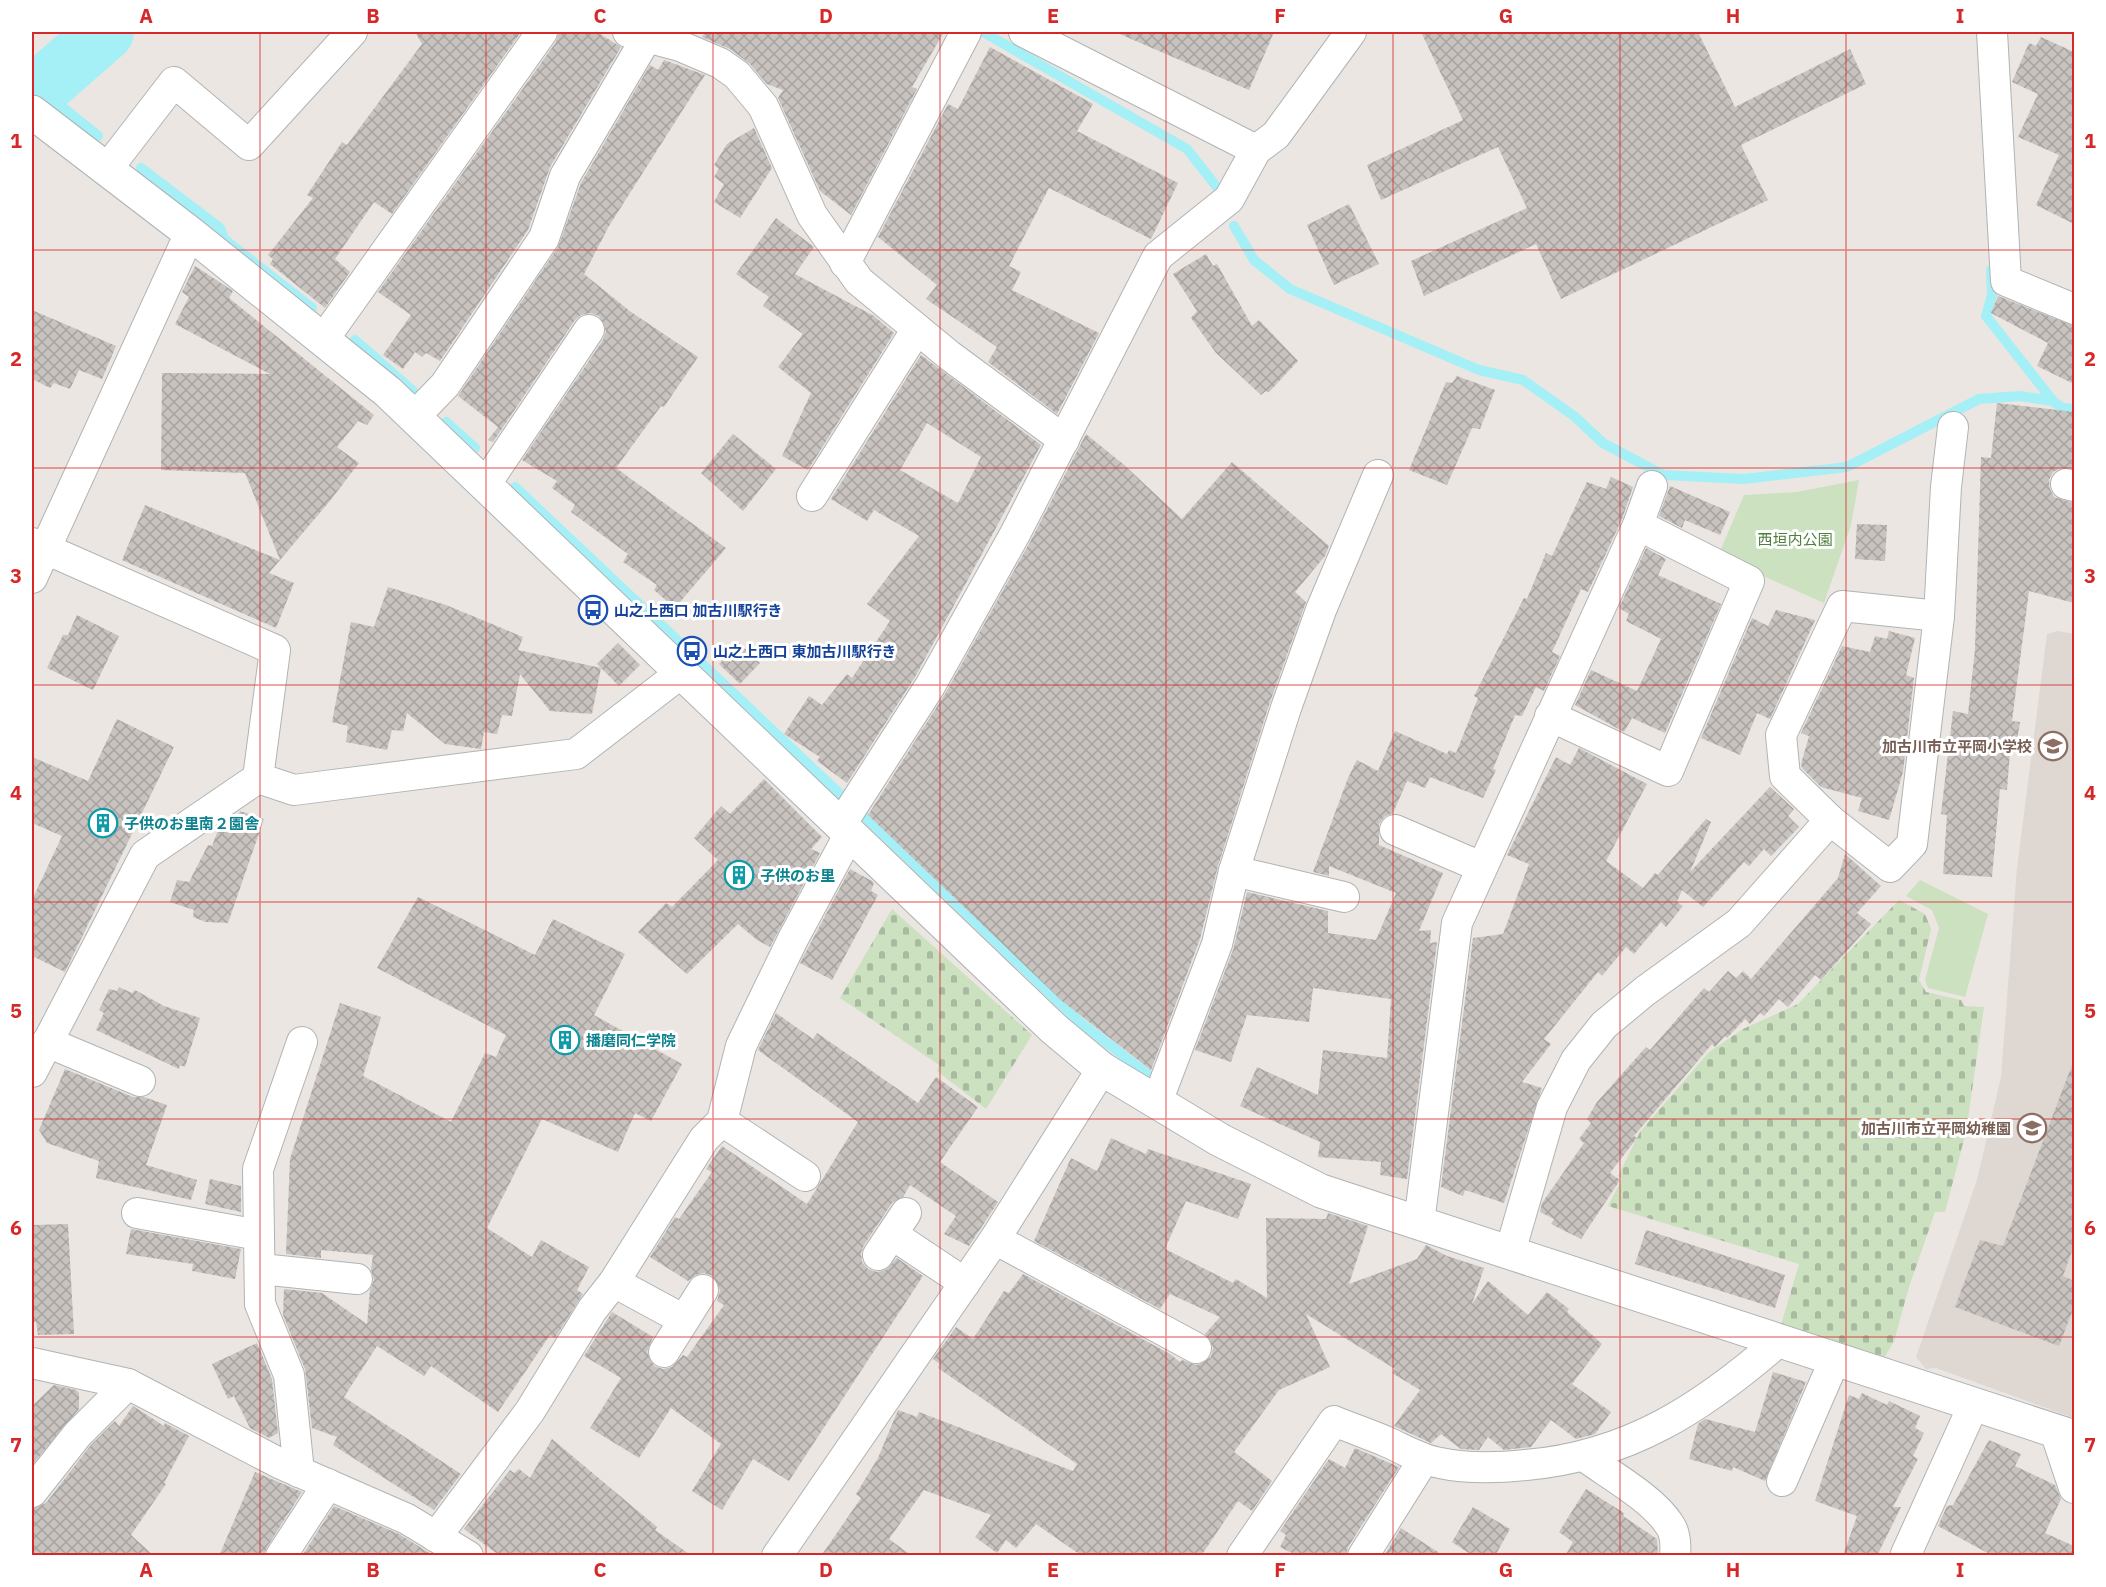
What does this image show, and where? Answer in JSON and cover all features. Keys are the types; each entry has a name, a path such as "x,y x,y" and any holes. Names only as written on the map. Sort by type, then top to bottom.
{"street":[{"path":"107,170 174,82 249,146 352,32"},
{"path":"323,340 542,32"},
{"path":"845,263 966,32"},
{"path":"1024,32 1256,150"},
{"path":"436,1536 530,1412 591,1310 614,1282 704,1139 722,1121 741,1046 845,831 1015,534 1158,256 1229,199 1256,150 1276,135 1351,32"},
{"path":"1992,32 2006,281 2074,309"},
{"path":"414,417 445,385 544,238 565,176 637,34 680,46 720,63 737,75 763,106 812,215 860,281 917,329 1064,440"},
{"path":"32,112 190,233 414,417 845,831 1053,1028 1102,1069 1220,1140 1321,1191 2065,1434 2074,1488"},
{"path":"32,578 38,546 190,233"},
{"path":"812,496 917,329"},
{"path":"485,485 589,330"},
{"path":"1939,616 1842,606 1781,735 1785,776 1830,820 1890,867 1912,844 1939,616 1934,488 1953,427"},
{"path":"1157,1102 1217,944 1234,871 1282,718 1321,610 1378,475"},
{"path":"1419,1223 1457,923 1638,525 1652,486"},
{"path":"1550,716 1668,771 1749,581 1638,525"},
{"path":"32,1072 145,855 258,778 275,650 38,546"},
{"path":"258,778 294,790 576,754 681,673"},
{"path":"1510,1252 1552,1107 1576,1060 1604,1025 1645,991 1739,923 1830,820"},
{"path":"1395,830 1481,867"},
{"path":"1234,871 1344,897"},
{"path":"47,1042 140,1081"},
{"path":"299,1472 289,1375 260,1304 258,1169 302,1042"},
{"path":"777,1556 995,1239 1102,1069"},
{"path":"722,1121 805,1176"},
{"path":"137,1213 259,1235"},
{"path":"892,1234 965,1283"},
{"path":"995,1239 1196,1348"},
{"path":"261,1269 357,1279"},
{"path":"614,1282 684,1320"},
{"path":"664,1352 703,1290"},
{"path":"1242,1556 1334,1421 1440,1464 1486,1468 1563,1462 1655,1430 1699,1405 1734,1380 1779,1341"},
{"path":"1782,1481 1836,1359"},
{"path":"32,1363 128,1384 299,1472 407,1518 468,1556"},
{"path":"32,1492 77,1435 128,1384"},
{"path":"1909,1556 1906,1554 1974,1404"},
{"path":"1584,1456 1657,1510 1671,1525 1676,1545 1675,1556"},
{"path":"1364,1556 1424,1459"},
{"path":"281,1556 328,1485"}],"shaded area":[{"name":"加古川市立平岡幼稚園","path":"2058,631 2074,634 2074,1418 1936,1368 1926,1369 1916,1357 1977,1180 2001,1077 2017,868 2047,634"}],"green space":[{"name":"西垣内公園","path":"1859,480 1851,525 1824,603 1718,556 1744,495 1797,492"},
{"path":"1920,880 1988,914 1965,997 1928,988 1925,980 1939,928 1932,910 1906,896"},
{"path":"1899,900 1925,914 1931,929 1919,980 1926,992 1961,1000 1964,1006 1984,1007 1966,1132 1945,1212 1935,1212 1909,1287 1894,1341 1883,1360 1781,1325 1799,1264 1608,1206 1622,1179 1618,1176 1640,1132 1709,1052 1743,1029 1798,1004"},
{"path":"892,909 1032,1035 986,1109 937,1071 939,1065 840,998"}],"building":[{"path":"415,32 521,32 392,214 374,202 335,259 350,272 325,308 270,264 273,259 268,255 313,198 307,195 342,142 347,145 422,44"},
{"path":"559,32 597,32 621,47 550,167 528,230 440,361 426,353 422,357 415,352 403,369 383,355 411,315 378,292 556,42"},
{"path":"705,32 944,32 912,87 917,89 851,215 820,191 778,98 783,90 767,84 750,64 730,49 702,37"},
{"path":"1115,32 1274,32 1249,90"},
{"path":"1421,32 1698,32 1735,107 1850,49 1866,84 1741,145 1768,200 1561,299 1536,244 1424,296 1411,261 1527,208 1498,147 1381,200 1367,165 1463,120"},
{"path":"2041,37 2074,52 2074,224 2036,205 2059,155 2018,137 2038,94 2012,82 2029,43 2036,46"},
{"path":"990,47 1093,104 1077,131 1178,183 1151,239 1049,188 1009,266 1021,272 1012,290 1099,333 1057,414 988,362 997,347 926,299 937,285 878,237 948,104 958,109"},
{"path":"664,60 705,75 609,226 584,274 631,312 698,357 664,407 661,406 616,468 726,548 675,608 654,590 657,585 623,562 628,554 571,512 575,505 552,488 557,481 522,460 603,340 606,331 599,316 590,313 581,315 575,320 493,442 488,440 498,427 458,396 558,247 581,183 650,65 658,70"},
{"path":"754,128 772,168 740,218 714,202 724,184 714,177 719,169 714,165 727,144"},
{"path":"1349,204 1379,264 1334,285 1307,225"},
{"path":"776,218 814,247 795,274 874,316 894,333 808,470 782,456 811,393 778,367 803,334 763,306 769,297 736,274"},
{"path":"1206,254 1213,266 1217,264 1252,326 1259,320 1298,361 1269,392 1266,391 1261,395 1216,353 1191,318 1197,311 1173,274"},
{"path":"195,266 233,291 229,298 374,415 367,425 358,421 337,447 359,463 280,560 245,473 161,470 162,373 270,374 175,324 189,297 182,292"},
{"path":"1998,296 2074,326 2074,384 2037,366 2048,343 1991,313"},
{"path":"32,310 116,346 102,379 79,370 70,389 54,383 50,388 32,379"},
{"path":"921,355 1041,445 915,677 847,783 817,761 820,757 784,734 809,696 822,705 847,674 852,678 890,621 867,604 919,536 874,510 867,521 831,499","holes":["927,423 981,457 958,503 900,470"]},
{"path":"1457,376 1495,390 1480,429 1472,428 1447,485 1409,470 1446,382 1452,383"},
{"path":"1997,403 2074,412 2074,468 2061,468 2053,472 2049,480 2054,497 2074,503 2074,603 2029,591 2012,721 2020,722 2015,753 2010,752 2007,790 2000,789 1992,877 1943,874 1947,815 1941,814 1953,711 1968,714 1975,649 1981,457 1991,458"},
{"path":"733,434 776,469 743,511 701,473"},
{"path":"1086,434 1123,464 1182,519 1232,462 1329,546 1325,556 1295,592 1306,602 1270,702 1218,866 1200,939 1151,1070 1062,1001 868,815 945,694 1030,542"},
{"path":"1611,477 1633,487 1622,519 1588,592 1581,589 1552,652 1560,656 1544,691 1536,687 1522,716 1515,715 1493,769 1496,770 1483,798 1430,777 1425,788 1407,781 1393,813 1384,817 1379,824 1379,845 1443,873 1419,931 1431,930 1430,943 1437,942 1407,1179 1380,1175 1381,1162 1318,1157 1320,1142 1240,1106 1257,1067 1318,1095 1323,1050 1387,1058 1391,999 1313,988 1309,1022 1247,1015 1231,1062 1195,1050 1233,950 1247,892 1328,911 1328,933 1376,940 1396,893 1329,866 1329,876 1313,872 1357,760 1378,771 1395,731 1447,754 1449,750 1456,753 1478,698 1474,696 1524,598 1527,599 1546,553 1552,556 1587,482 1606,489"},
{"path":"1670,486 1730,512 1720,535 1685,520 1682,528 1659,516"},
{"path":"145,505 280,560 269,573 294,583 276,628 122,560"},
{"path":"1857,524 1887,525 1885,561 1855,559"},
{"path":"1646,548 1666,559 1658,575 1721,604 1665,733 1632,718 1624,732 1575,705 1591,670 1637,691 1661,639 1626,621 1629,614 1619,608"},
{"path":"388,587 446,605 523,637 518,650 601,668 592,714 550,711 520,674 512,716 502,715 497,734 484,732 481,749 445,744 407,713 403,731 392,730 387,750 346,742 348,726 332,722 351,622 374,627"},
{"path":"1776,610 1815,620 1770,719 1757,713 1740,755 1701,738 1752,618 1768,626"},
{"path":"77,615 119,636 93,690 47,668 63,635 68,635"},
{"path":"1889,631 1915,638 1906,675 1914,678 1903,772 1889,820 1858,811 1862,798 1821,787 1802,768 1801,764 1809,736 1801,733 1842,646 1870,652 1875,636 1887,639"},
{"path":"618,643 640,665 619,686 597,664"},
{"path":"739,643 760,663 740,684 719,664"},
{"name":"子供のお里南２園舎","path":"117,719 174,747 65,972 32,956 32,900 62,836 32,823 32,757 88,781"},
{"path":"1579,748 1647,784 1606,861 1643,888 1655,873 1658,875 1706,819 1711,822 1690,872 1770,787 1794,809 1788,816 1799,827 1771,856 1764,849 1749,866 1744,862 1703,907 1682,890 1677,902 1683,906 1666,927 1661,922 1634,954 1626,947 1602,976 1598,972 1544,1039 1551,1044 1522,1082 1542,1088 1504,1203 1465,1190 1463,1196 1441,1187 1473,938 1503,934 1529,864 1507,855 1556,757 1570,765"},
{"name":"子供のお里","path":"764,779 822,837 811,849 820,853 770,947 757,940 738,924 687,974 638,932 666,903 672,907 718,860 694,838 721,806 730,814"},
{"path":"240,811 264,819 228,923 206,922 193,917 194,910 170,902 177,880 189,882 208,845 212,846 220,825 224,822 235,824"},
{"path":"1845,854 1881,886 1857,913 1871,924 1821,980 1815,975 1788,1007 1779,999 1764,1016 1760,1013 1750,1024 1745,1019 1727,1038 1725,1036 1715,1047 1712,1044 1634,1136 1637,1138 1610,1173 1620,1180 1581,1239 1551,1224 1554,1219 1540,1212 1542,1203 1584,1143 1579,1139 1591,1123 1587,1119 1597,1102 1646,1047 1650,1050 1704,988 1709,992 1728,971 1736,978 1743,971 1751,979 1838,878"},
{"path":"850,869 872,881 874,883 871,891 878,895 832,980 800,963"},
{"path":"418,897 535,955 553,919 625,954 594,1015 682,1064 651,1121 635,1113 618,1152 542,1119 487,1228 532,1257 541,1240 589,1267 577,1290 583,1294 555,1338 550,1335 498,1412 431,1366 424,1376 377,1346 344,1397 461,1474 434,1510 333,1445 337,1437 312,1428 305,1369 283,1315 284,1289 322,1293 367,1324 370,1290 374,1280 371,1270 373,1255 321,1250 321,1258 286,1254 290,1159 340,1003 381,1017 363,1076 451,1122 485,1053 496,1057 506,1035 377,968"},
{"path":"119,987 132,993 135,990 164,1006 200,1018 185,1067 180,1065 179,1069 96,1030 104,1013 99,1010 109,989 117,991"},
{"path":"776,1013 813,1039 817,1033 918,1103 936,1077 978,1107 940,1162 998,1202 969,1246 944,1234 956,1216 910,1185 903,1197 892,1203 864,1245 861,1253 862,1262 868,1269 877,1272 886,1270 897,1258 923,1276 789,1481 753,1459 722,1510 692,1491 721,1444 671,1408 639,1458 590,1428 621,1378 584,1356 612,1312 653,1337 647,1352 654,1366 663,1369 672,1367 683,1355 687,1357 724,1305 717,1301 720,1290 713,1276 704,1273 688,1281 650,1257 675,1217 679,1219 712,1172 706,1169 722,1146 807,1204 858,1122 758,1050"},
{"path":"2072,1065 2074,1066 2074,1245 2063,1276 2074,1281 2074,1307 2059,1346 1955,1307 1980,1240 2003,1246"},
{"path":"65,1069 133,1097 144,1097 167,1105 146,1165 197,1180 191,1200 96,1178 99,1161 47,1143 39,1130"},
{"path":"1111,1138 1146,1154 1148,1149 1251,1184 1238,1219 1186,1201 1165,1249 1233,1283 1236,1279 1267,1298 1266,1218 1326,1219 1328,1213 1368,1226 1349,1284 1417,1259 1426,1245 1447,1256 1484,1268 1472,1304 1488,1281 1528,1315 1547,1292 1569,1309 1567,1312 1602,1344 1572,1384 1611,1412 1595,1434 1576,1439 1551,1420 1531,1447 1504,1450 1488,1437 1479,1450 1461,1449 1441,1434 1431,1443 1394,1426 1420,1390 1392,1373 1395,1369 1306,1314 1330,1367 1279,1390 1234,1452 1272,1481 1252,1511 1238,1501 1201,1556 1082,1556 1036,1524 1016,1548 1006,1540 997,1553 975,1537 991,1515 924,1490 889,1539 912,1556 821,1556 861,1498 856,1494 878,1458 898,1410 917,1417 919,1412 1073,1471 1077,1464 938,1368 940,1364 933,1359 956,1327 973,1339 1004,1291 1009,1293 1023,1274 1170,1354 1180,1362 1182,1360 1197,1365 1211,1357 1213,1347 1205,1334 1220,1317 1170,1294 1160,1309 1034,1241 1071,1158 1097,1171"},
{"path":"210,1179 241,1186 241,1212 205,1204"},
{"path":"68,1224 74,1334 38,1335 36,1322 32,1321 32,1225"},
{"path":"131,1229 241,1249 235,1279 192,1271 193,1264 126,1254"},
{"path":"1646,1230 1785,1275 1775,1308 1635,1264"},
{"path":"257,1343 272,1379 278,1433 269,1438 250,1428 234,1396 228,1399 212,1364"},
{"path":"1773,1372 1806,1382 1765,1481 1733,1467 1732,1471 1689,1459 1698,1424 1705,1419 1755,1432"},
{"path":"54,1385 76,1390 79,1393 79,1409 32,1465 32,1406"},
{"path":"1862,1393 1887,1405 1889,1401 1920,1416 1915,1428 1924,1433 1913,1456 1918,1459 1893,1507 1901,1507 1877,1556 1843,1556 1857,1516 1815,1501 1849,1395 1859,1399"},
{"path":"133,1406 164,1426 165,1423 189,1436 164,1483 166,1484 131,1535 154,1556 32,1556 32,1509 46,1503 90,1446 115,1421 119,1426"},
{"path":"552,1439 657,1527 655,1530 692,1556 500,1556 464,1529 510,1470 514,1473 519,1469 530,1478"},
{"path":"1989,1440 2021,1454 2015,1466 2055,1485 2061,1499 2045,1533 2074,1546 2074,1556 1993,1556 1938,1526 1947,1506 1953,1505"},
{"path":"1355,1448 1399,1467 1348,1547 1346,1556 1298,1556 1280,1547 1286,1535 1280,1531 1329,1459 1345,1468"},
{"path":"255,1472 302,1492 267,1547 264,1556 219,1556"},
{"path":"1586,1489 1624,1513 1623,1516 1657,1539 1658,1556 1565,1556 1573,1542 1559,1532"},
{"path":"334,1506 399,1534 434,1556 302,1556"},
{"path":"1473,1507 1510,1529 1495,1556 1473,1556 1452,1542"},
{"path":"1401,1528 1444,1556 1384,1556"}],"waterway":[{"path":"40,89 105,32"},
{"path":"983,32 1187,149 1216,186"},
{"path":"40,89 98,136"},
{"path":"141,168 220,228 224,239 312,308"},
{"path":"1234,226 1254,260 1290,289 1479,370 1523,380 1574,416 1603,443 1663,475 1744,479 1847,467 1979,399 2020,396 2053,401"},
{"path":"1991,270 1992,295 1986,316 2053,401 2062,408 2074,409"},
{"path":"355,340 414,392"},
{"path":"446,422 475,448"},
{"path":"515,487 841,795"},
{"path":"865,817 1081,1023 1159,1083"}],"place":[{"name":"山之上西口 加古川駅行き","path":"593,610"},
{"name":"山之上西口 東加古川駅行き","path":"692,651"},
{"name":"加古川市立平岡小学校","path":"2053,746"},
{"name":"子供のお里南２園舎","path":"103,823"},
{"name":"子供のお里","path":"739,875"},
{"name":"播磨同仁学院","path":"565,1040"},
{"name":"加古川市立平岡幼稚園","path":"2032,1128"}]}
